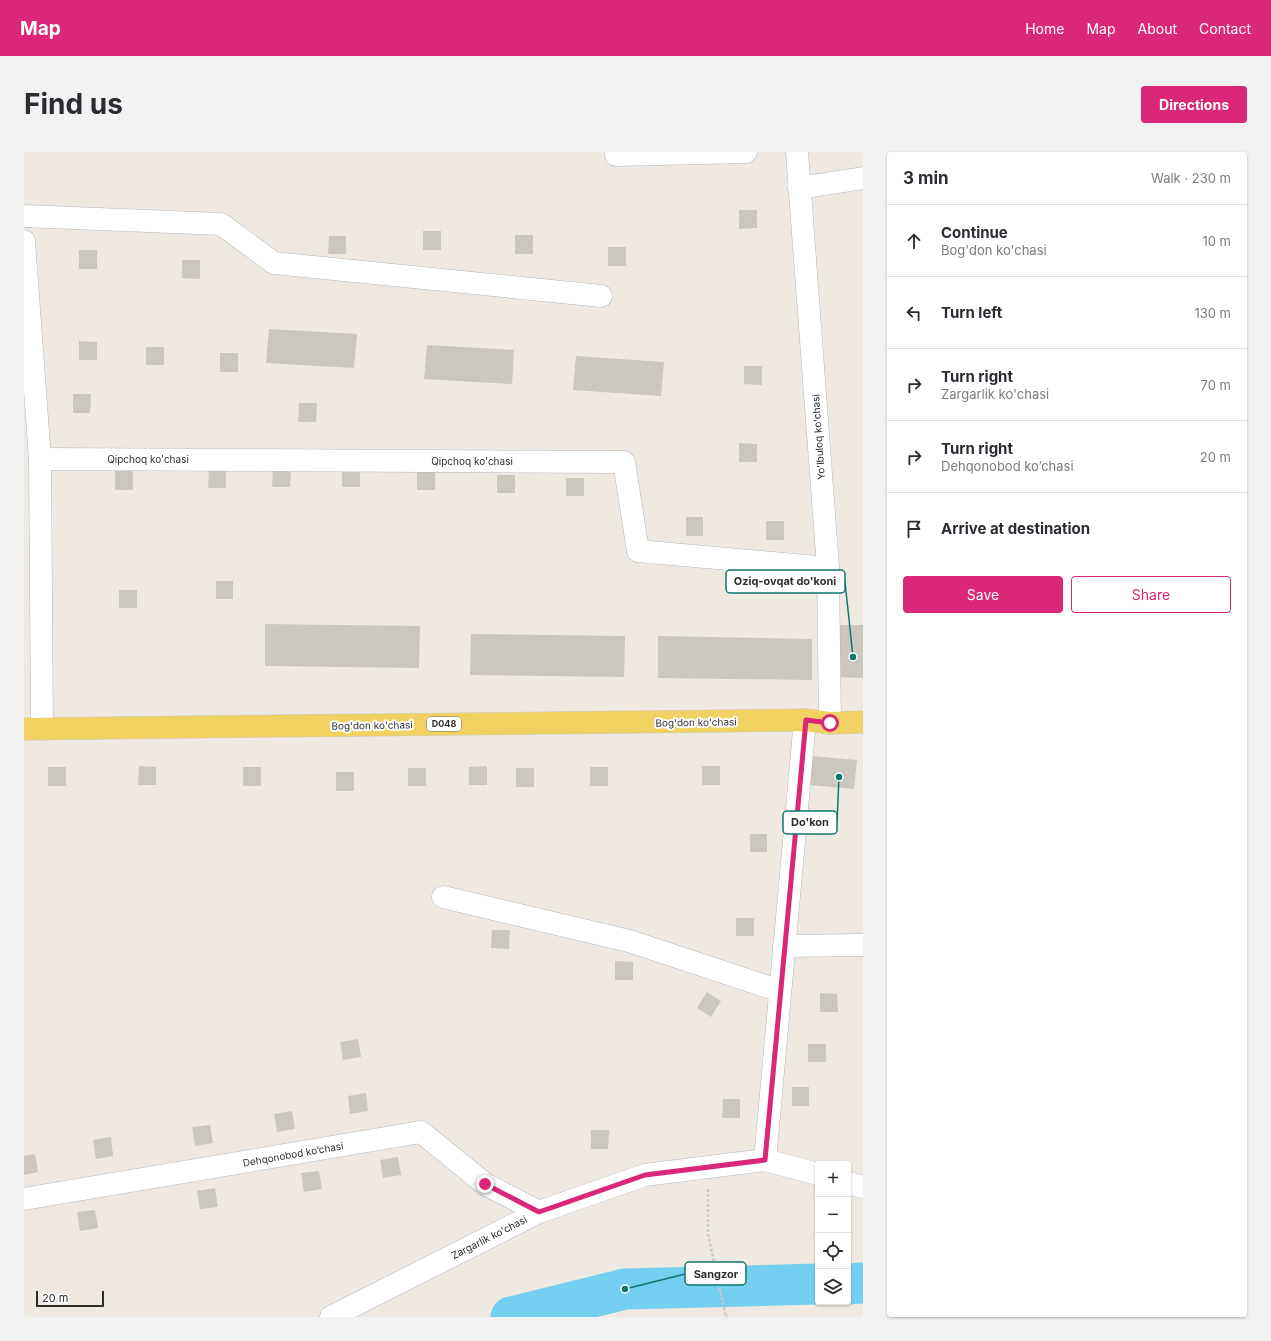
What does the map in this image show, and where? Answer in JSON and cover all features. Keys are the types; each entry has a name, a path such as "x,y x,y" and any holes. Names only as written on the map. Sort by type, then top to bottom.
{"main road":[{"name":"Bog'don ko'chasi","path":"33,729 806,720 830,723 863,722"}],"street":[{"path":"616,155 746,152"},
{"name":"Yo'lbuloq ko'chasi","path":"797,152 828,568 830,723"},
{"path":"799,188 863,178"},
{"path":"24,216 221,224 274,263 601,296"},
{"path":"24,241 30,394 40,459 33,729"},
{"name":"Qipchoq ko'chasi","path":"40,459 624,462 638,551 828,568"},
{"path":"765,1160 806,720"},
{"path":"443,897 630,941 780,991"},
{"path":"784,946 863,945"},
{"name":"Dehqonobod ko’chasi","path":"24,1199 421,1132 485,1184 539,1212"},
{"name":"Zargarlik ko'chasi","path":"331,1317 539,1212 645,1175 765,1160 815,1173"},
{"path":"851,1184 863,1187"}],"path":[{"path":"707,1167 708,1234 726,1317 728,1317"}],"building":[{"path":"739,210 757,210 757,228 739,229"},
{"path":"423,231 441,231 441,250 423,250"},
{"path":"515,235 533,235 533,254 515,254"},
{"path":"329,236 346,236 346,254 328,254"},
{"path":"608,247 626,247 626,266 608,266"},
{"path":"79,250 97,250 97,269 79,269"},
{"path":"182,260 200,260 200,279 182,278"},
{"path":"269,329 357,334 354,368 266,363"},
{"path":"79,341 97,342 97,360 79,360"},
{"path":"427,345 514,350 512,384 424,379"},
{"path":"146,347 164,347 164,365 146,365"},
{"path":"220,353 238,353 238,372 220,372"},
{"path":"576,356 664,362 661,396 573,390"},
{"path":"744,366 762,366 762,385 744,384"},
{"path":"73,394 91,394 90,413 73,413"},
{"path":"299,403 317,403 316,422 298,422"},
{"path":"739,443 757,444 757,462 739,462"},
{"path":"273,468 291,468 290,487 272,487"},
{"path":"342,468 360,468 360,487 342,487"},
{"path":"209,469 226,470 226,488 208,488"},
{"path":"115,471 133,471 133,490 115,490"},
{"path":"417,472 435,472 435,490 417,490"},
{"path":"497,475 515,475 515,493 497,493"},
{"path":"566,478 584,478 584,496 566,496"},
{"path":"686,517 703,517 703,536 686,536"},
{"path":"766,521 784,521 784,540 766,540"},
{"path":"216,581 233,581 233,599 216,599"},
{"path":"119,590 137,590 137,608 119,608"},
{"path":"265,624 420,626 419,668 265,666"},
{"path":"837,625 863,625 863,678 836,677"},
{"path":"471,634 625,636 624,677 470,675"},
{"path":"658,636 812,639 812,680 658,678"},
{"path":"811,756 857,760 854,789 808,785"},
{"path":"139,766 156,767 156,785 138,785"},
{"path":"487,766 487,785 469,785 469,767"},
{"path":"702,766 720,766 720,785 702,785"},
{"path":"48,767 66,767 66,786 48,786"},
{"path":"243,767 261,767 261,786 243,786"},
{"path":"590,767 608,767 608,786 590,786"},
{"path":"408,768 426,768 426,786 408,786"},
{"path":"516,768 534,768 534,787 516,787"},
{"path":"336,772 354,772 354,791 336,791"},
{"path":"750,834 767,834 767,852 750,852"},
{"path":"736,918 754,918 754,936 736,936"},
{"path":"492,930 510,930 509,949 491,948"},
{"path":"615,961 633,962 633,980 615,980"},
{"path":"707,992 721,1001 711,1017 697,1008"},
{"path":"820,993 837,994 838,1012 820,1012"},
{"path":"358,1039 361,1057 343,1060 340,1042"},
{"path":"808,1044 826,1044 826,1062 808,1062"},
{"path":"792,1087 809,1087 809,1106 792,1106"},
{"path":"366,1093 368,1111 350,1114 348,1096"},
{"path":"723,1099 740,1099 740,1118 722,1118"},
{"path":"292,1111 295,1129 277,1132 274,1114"},
{"path":"210,1125 213,1143 195,1146 192,1127"},
{"path":"591,1130 609,1130 608,1149 591,1149"},
{"path":"111,1137 113,1156 96,1159 93,1140"},
{"path":"35,1154 38,1172 24,1175 24,1156"},
{"path":"398,1157 401,1175 383,1178 380,1160"},
{"path":"319,1171 322,1189 304,1192 301,1173"},
{"path":"215,1188 218,1207 200,1209 197,1191"},
{"path":"95,1210 98,1228 80,1231 77,1212"}],"waterway":[{"path":"851,1284 863,1283"},
{"path":"511,1317 625,1289 815,1284"}],"place":[{"name":"Oziq-ovqat do'koni","path":"853,657"},
{"name":"Do'kon","path":"839,777"},
{"name":"Sangzor","path":"625,1289"}],"route":[{"path":"485,1184 539,1212 645,1175 765,1160 806,720 830,723"}]}
